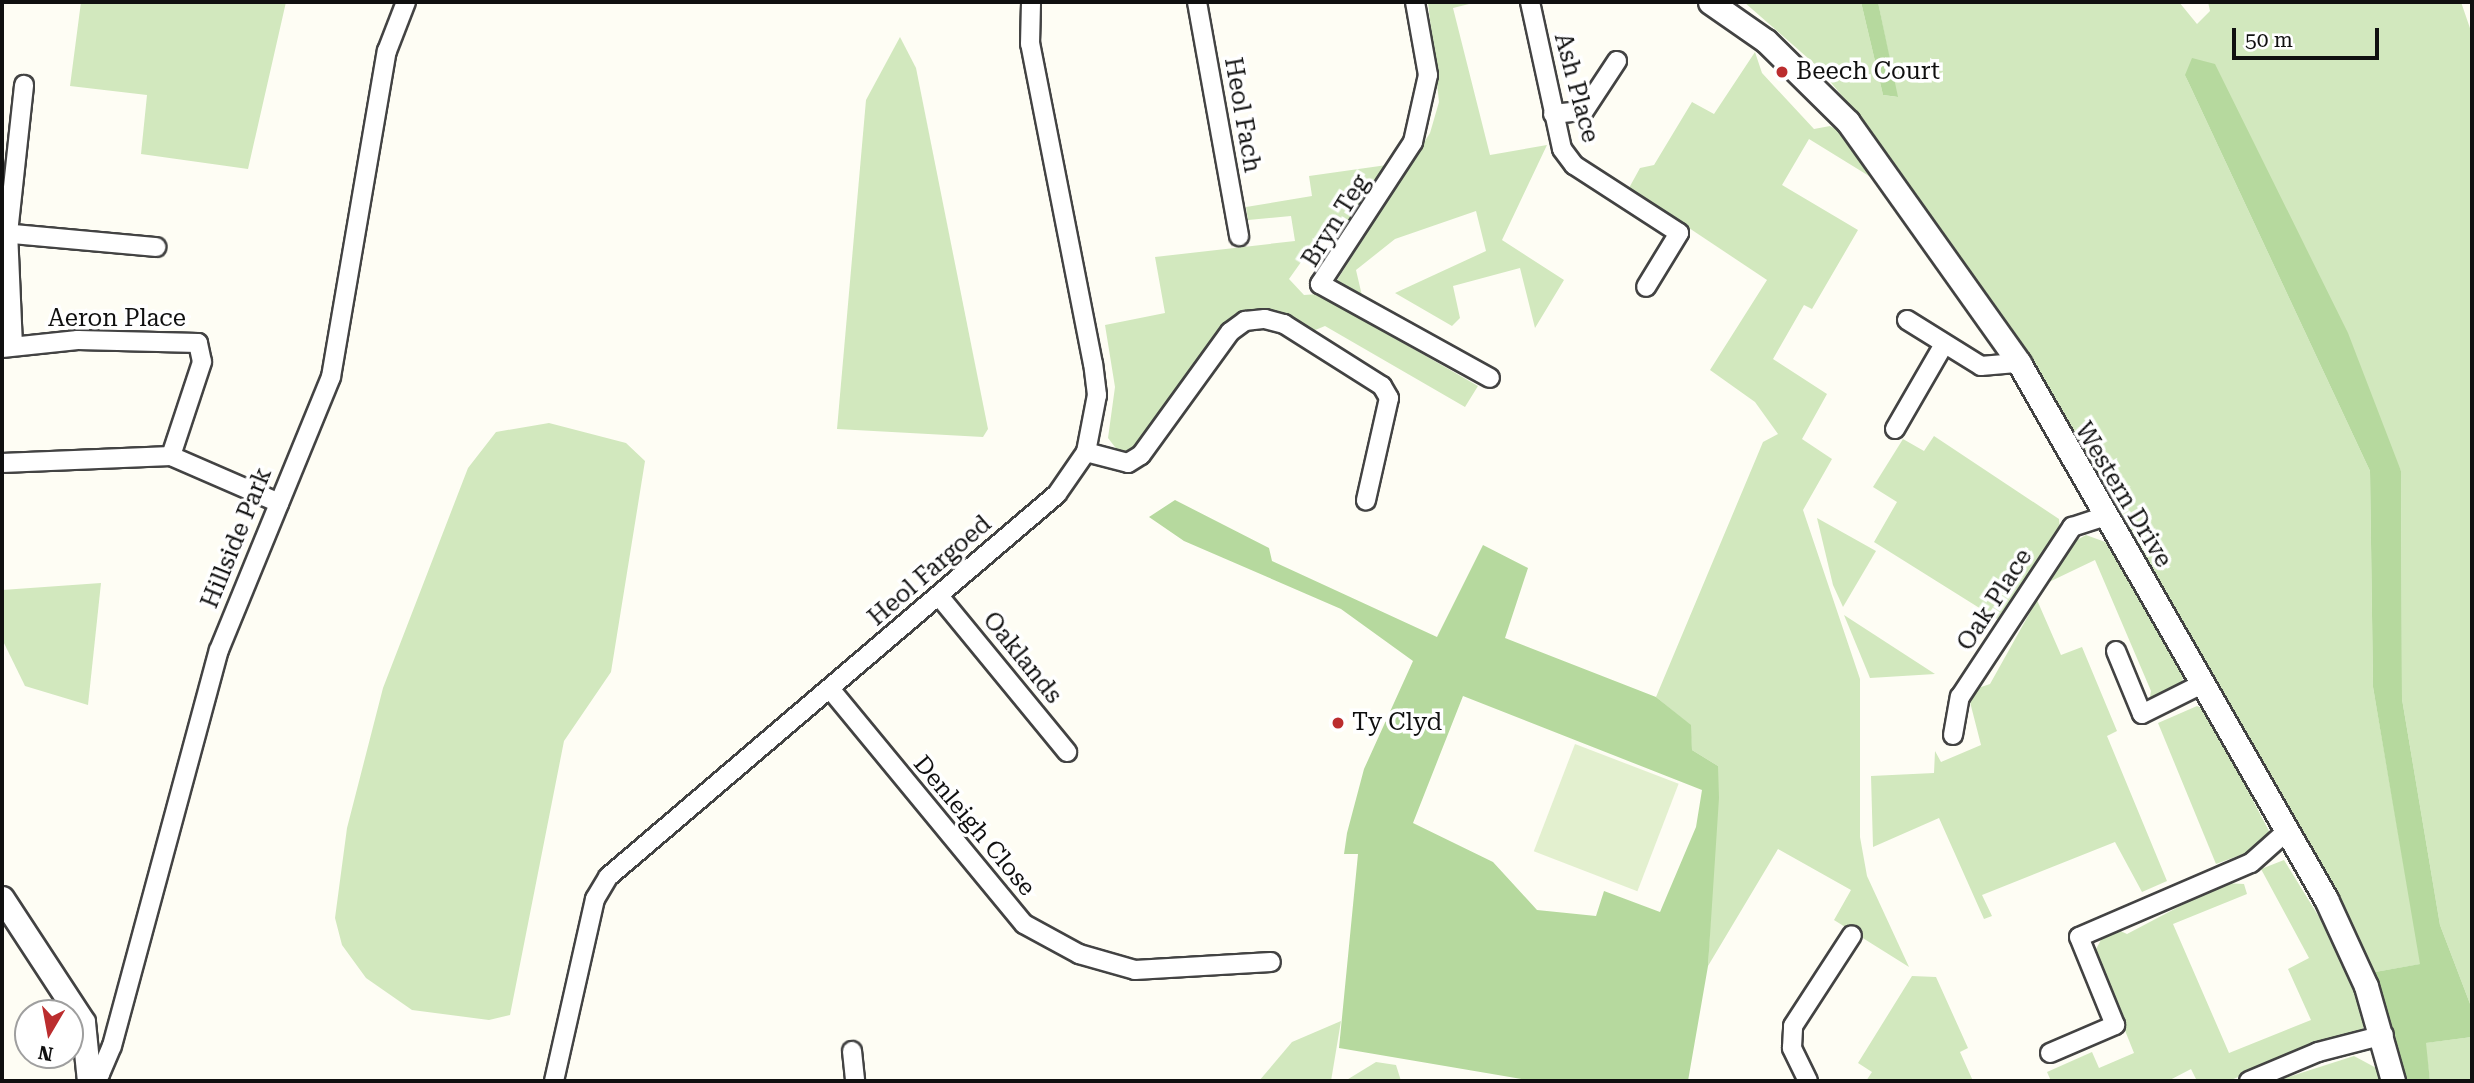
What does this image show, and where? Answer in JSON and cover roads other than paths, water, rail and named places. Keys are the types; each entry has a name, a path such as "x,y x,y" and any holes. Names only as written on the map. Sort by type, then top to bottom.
{"street":[{"name":"Hillside Park","path":"89,1078 100,1074 112,1046 219,650 331,377 387,51 406,2"},
{"name":"Heol Fargoed","path":"554,1081 596,899 608,877 831,690 1057,494 1086,452 1097,395 1094,364 1030,44 1031,2"},
{"name":"Heol Fach","path":"1197,2 1239,236"},
{"name":"Bryn Teg","path":"1415,2 1428,75 1413,142 1320,284 1490,378"},
{"name":"Ash Place","path":"1530,2 1553,114 1574,165 1679,233 1646,287"},
{"name":"Western Drive","path":"1710,2 1766,41 1848,122 2019,363 2326,899 2384,1035 2393,1081"},
{"path":"1553,114 1584,111 1617,61"},
{"path":"7,347 5,233 24,85"},
{"path":"5,233 156,247"},
{"path":"1086,452 1128,463 1142,455 1230,332 1245,321 1265,319 1295,331 1382,386 1390,398 1366,500"},
{"path":"1908,320 1981,366 2019,363"},
{"name":"Aeron Place","path":"7,347 161,339 198,344 202,362 171,456"},
{"path":"1895,429 1944,344"},
{"path":"2,463 171,456 279,503"},
{"name":"Oak Place","path":"1953,735 1960,697 2071,527 2106,516"},
{"name":"Oaklands","path":"939,596 1067,752"},
{"path":"2116,651 2142,714 2204,683"},
{"name":"Denleigh Close","path":"831,690 1024,924 1079,954 1135,970 1271,962"},
{"path":"2050,1053 2115,1026 2078,937 2251,863 2288,830"},
{"path":"2,898 74,1001 83,1021 89,1078"},
{"path":"1808,1081 1791,1048 1793,1026 1852,935"},
{"path":"2249,1081 2318,1052 2384,1035"},
{"path":"852,1051 856,1081"}],"place":[{"name":"Beech Court","path":"1782,72"},
{"name":"Ty Clyd","path":"1338,723"}]}
